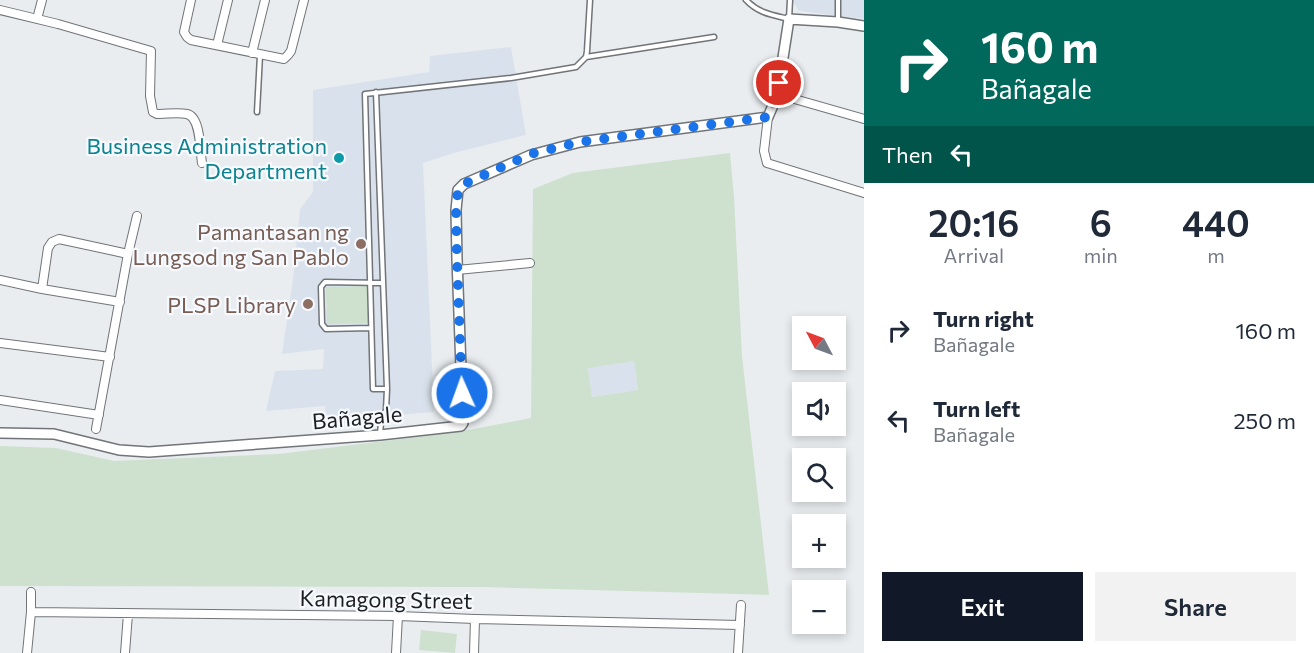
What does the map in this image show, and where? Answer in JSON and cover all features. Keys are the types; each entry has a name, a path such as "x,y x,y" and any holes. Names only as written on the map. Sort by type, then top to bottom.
{"street":[{"path":"37,19 42,0"},
{"path":"191,0 184,32 191,40 284,59 288,56 304,0"},
{"path":"217,45 228,0"},
{"path":"256,54 265,0"},
{"path":"0,10 152,51 150,96 153,112 189,114 193,117 197,123 202,163"},
{"path":"864,26 789,19 777,96 768,117 764,151 767,163 864,194"},
{"path":"777,96 864,119"},
{"name":"Bañagale","path":"0,433 54,434 119,450 149,452 457,428 463,423 456,210 458,190 464,184 531,154 580,142 768,117"},
{"path":"96,429 137,216"},
{"path":"42,289 48,248 52,242 59,239 128,254"},
{"path":"457,270 530,263"},
{"path":"0,280 120,302"},
{"path":"0,343 110,357"},
{"path":"0,400 99,415"},
{"path":"27,653 31,592"},
{"path":"738,653 741,605"},
{"name":"Kamagong Street","path":"31,612 398,616 740,625"},
{"path":"125,653 128,614"},
{"path":"396,653 398,616"},
{"path":"474,653 475,619"}],"lane":[{"path":"586,57 590,0"},
{"path":"746,0 752,7 764,13 789,19 790,0"},
{"path":"838,0 838,22"},
{"path":"387,389 373,389 365,94 522,76 576,67 586,57 714,37"},
{"path":"256,54 257,112"},
{"path":"376,92 387,389 386,410 381,422 380,435"},
{"path":"371,328 326,329 322,324 321,287 325,282 383,283"}],"shaded area":[{"path":"792,0 864,0 864,19 799,11"},
{"name":"Pamantasan ng Lungsod ng San Pablo","path":"511,47 526,135 423,163 434,412 326,421 325,406 266,411 275,371 323,369 324,349 282,354 300,209 313,192 313,90 429,72 430,56"},
{"path":"634,361 638,390 592,397 588,367"}],"green space":[{"path":"730,153 742,356 769,595 483,587 0,586 0,446 56,448 114,461 279,454 458,432 531,418 533,189 573,173","holes":["634,361 638,390 592,397 588,368"]},
{"path":"367,286 368,323 327,324 326,287"},
{"path":"421,630 457,634 455,653 419,650"}],"place":[{"name":"Business Administration Department","path":"339,158"},
{"name":"Pamantasan ng Lungsod ng San Pablo","path":"361,244"},
{"name":"PLSP Library","path":"308,304"}],"route":[{"path":"462,393 456,210 458,190 464,184 531,154 580,142 768,117 777,96 779,83"}]}
